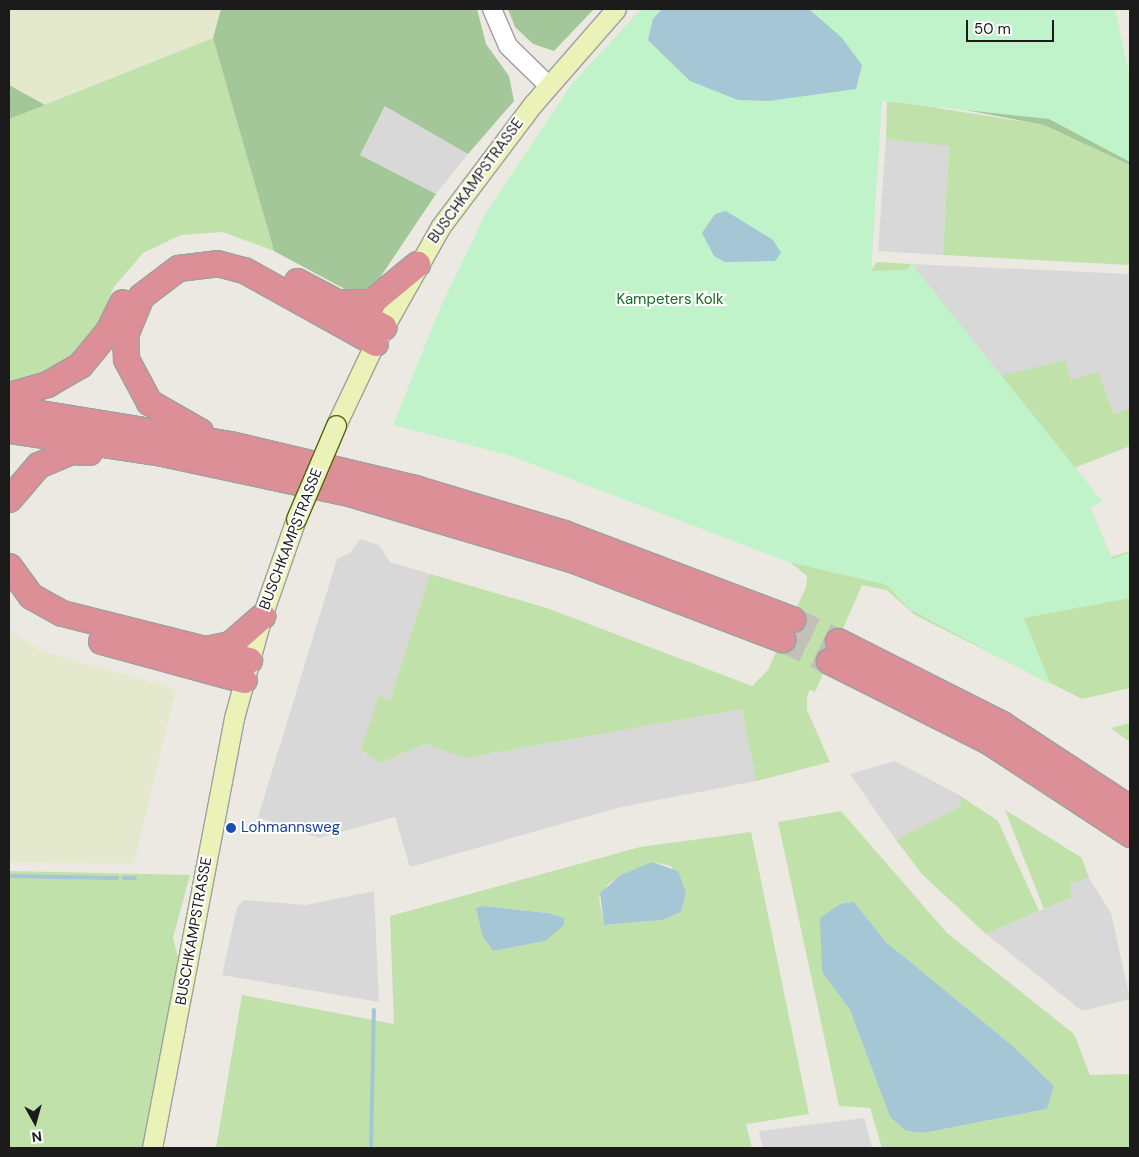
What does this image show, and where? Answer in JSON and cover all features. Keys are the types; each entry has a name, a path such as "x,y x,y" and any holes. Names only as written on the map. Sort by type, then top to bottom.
{"highway":[{"path":"9,395 47,384 80,364 108,331 139,276 176,254 199,249 242,253 340,302 380,335"},
{"path":"232,456 149,402 134,382 126,360 125,335 141,296 158,279 198,263 244,270 380,335"},
{"path":"340,302 371,302 417,264"},
{"path":"9,408 232,456 462,524 652,588 787,629"},
{"path":"9,430 232,456"},
{"path":"9,499 38,465 71,451 195,470 232,456"},
{"path":"9,566 18,583 44,606 204,650 247,670"},
{"path":"9,596 31,617 62,630 247,670"},
{"path":"204,650 230,644 262,616"},
{"path":"1130,808 1002,724 834,651 988,741 1130,834"}],"main road":[{"name":"BUSCHKAMPSTRASSE","path":"152,1148 220,783 262,616 296,519 336,425 417,264 491,156 548,85 616,9"}],"street":[{"path":"492,9 508,46 548,85"}],"shaded area":[{"path":"386,105 468,154 436,194 360,155"},
{"path":"886,139 949,145 943,255 878,251"},
{"path":"911,264 1130,274 1130,408 1114,414 1098,371 1071,380 1000,376"},
{"path":"360,539 379,545 390,562 430,574 390,700 379,696 360,750 380,763 425,744 465,758 742,709 756,781 617,808 410,867 395,817 319,838 258,817 337,559 351,552"},
{"path":"895,761 959,795 962,806 896,840 850,774"},
{"path":"1089,878 1111,913 1130,999 1082,1011 986,934 1072,897 1070,883"},
{"path":"374,891 379,1002 222,975 237,907 244,900 306,905"},
{"path":"864,1118 872,1148 763,1148 759,1131"}],"green space":[{"path":"9,9 221,9 213,38 45,105 9,85"},
{"path":"221,9 477,9 486,44 509,76 514,101 468,154 385,106 360,155 436,194 375,285 354,294 274,251 213,38"},
{"path":"508,9 594,9 554,51 533,44 515,27"},
{"name":"Kampeters Kolk","path":"641,9 1115,9 1130,79 1130,162 1049,119 882,101 871,271 907,270 911,263 1103,502 1090,507 1112,559 1130,552 1130,598 1024,618 1051,685 909,609 887,585 788,562 508,455 393,425 440,308 487,211 571,85"},
{"path":"213,38 274,251 223,232 181,235 143,253 114,287 90,340 63,365 21,381 9,381 9,119"},
{"path":"9,85 45,105 9,119"},
{"path":"887,100 1044,125 1130,165 1130,265 943,255 949,146 886,139"},
{"path":"934,104 1048,111 1130,150 1130,165 1044,125"},
{"path":"877,262 911,264 1000,376 1065,360 1071,380 1098,371 1114,414 1130,408 1130,446 1074,468 1111,557 1130,551 1130,688 1082,699 915,615 887,590 862,585 815,692 810,690 807,697 807,710 830,762 756,781 742,709 465,758 425,744 380,763 360,750 379,696 390,700 430,574 547,608 752,686 768,670 806,587 807,576 786,559 860,287"},
{"path":"9,631 42,651 176,689 134,864 9,862"},
{"path":"1130,723 1130,742 1111,728"},
{"path":"959,795 998,821 1039,911 986,934 922,874 896,840 961,806"},
{"path":"1005,810 1082,858 1089,878 1070,883 1072,897 1044,909"},
{"path":"841,811 947,933 1074,1034 1090,1075 1130,1074 1130,1148 882,1148 870,1108 839,1106 778,822","holes":["854,902 886,942 1014,1047 1054,1086 1047,1109 923,1133 906,1131 890,1117 850,1010 822,972"]},
{"path":"751,832 809,1114 746,1124 752,1148 216,1148 242,995 394,1024 390,916 640,847","holes":["652,862 671,866 686,893 681,912 662,920 604,925 599,898 608,884","484,906 548,913 545,941 493,951 483,937"]},
{"path":"9,871 190,875 173,938 178,957 175,994 147,1148 9,1148"}],"water":[{"path":"662,9 809,9 842,38 862,65 856,89 768,101 738,100 690,81 648,40 653,19"},
{"path":"726,211 773,240 781,253 775,261 725,262 714,256 702,233 715,214"},
{"path":"652,862 678,871 686,893 681,912 662,920 604,925 600,893 621,875"},
{"path":"854,902 886,942 1014,1047 1054,1086 1047,1109 923,1133 906,1131 890,1117 850,1010 822,972 820,918 840,904"},
{"path":"484,906 548,913 564,918 564,925 545,941 493,951 483,937 476,908"}],"waterway":[{"path":"9,876 117,878"},
{"path":"124,878 135,878"},
{"path":"371,1148 374,1010"}],"tunnel":[{"path":"792,619 838,641"},
{"path":"782,639 829,661"}],"place":[{"name":"Lohmannsweg","path":"231,828"}]}
